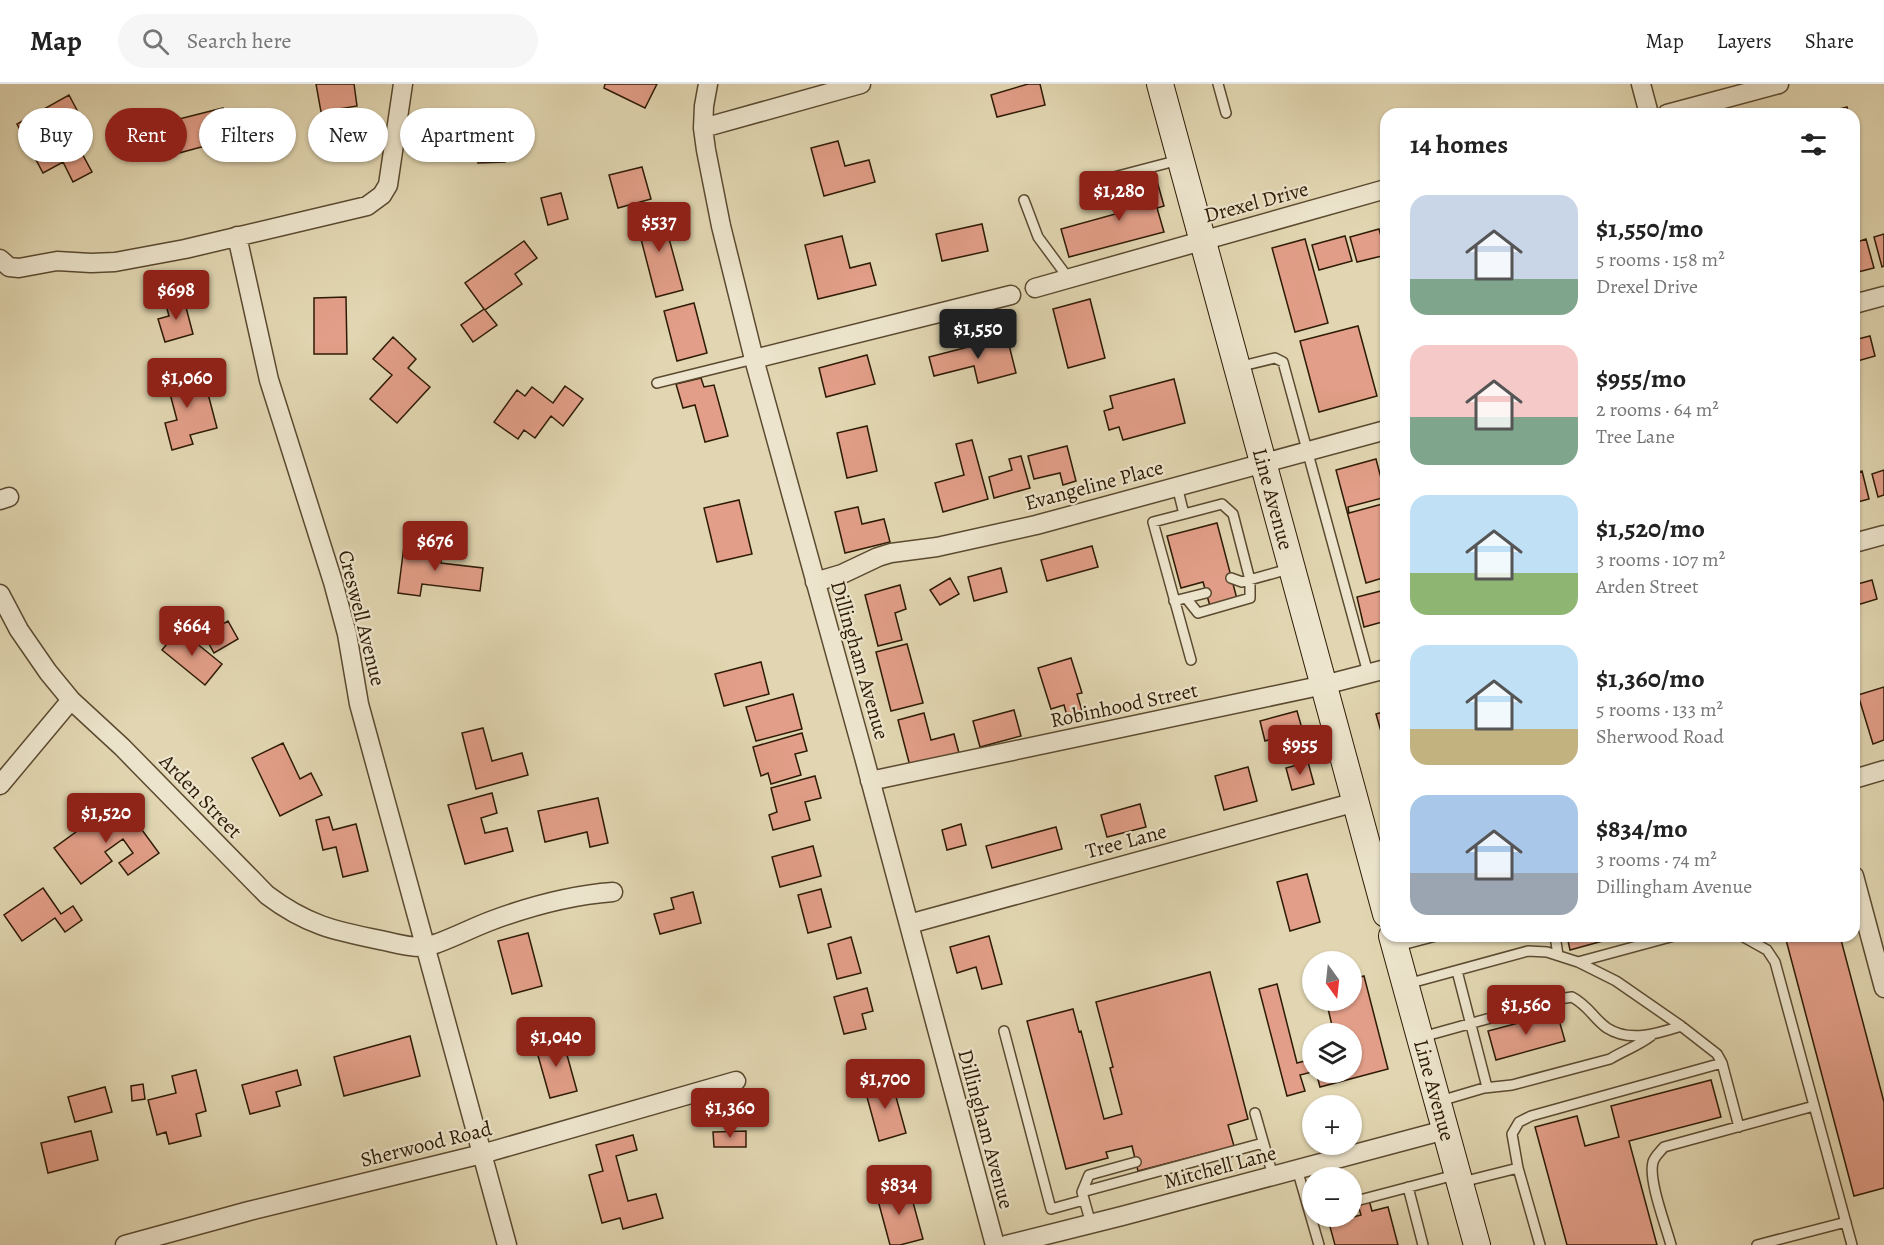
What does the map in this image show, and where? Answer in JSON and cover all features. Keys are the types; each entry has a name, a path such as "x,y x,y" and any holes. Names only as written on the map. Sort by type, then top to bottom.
{"main road":[{"name":"Line Avenue","path":"1160,84 1380,889"},
{"name":"Line Avenue","path":"1394,942 1477,1245"}],"street":[{"path":"0,259 9,267 18,268 57,261 115,262 367,206 382,195 388,185 404,84"},
{"name":"Dillingham Avenue","path":"708,84 703,128 721,226 754,359 995,1245"},
{"path":"703,128 861,84"},
{"path":"1641,84 1647,108"},
{"path":"1689,108 1779,84"},
{"name":"Drexel Drive","path":"1035,288 1380,191"},
{"name":"Creswell Avenue","path":"237,236 269,380 336,592 347,634 359,704 507,1245"},
{"path":"754,359 1011,295"},
{"path":"1860,302 1884,296"},
{"name":"Evangeline Place","path":"815,582 842,574 891,553 988,536 1380,432"},
{"path":"1860,541 1884,535"},
{"name":"Arden Street","path":"0,594 19,630 71,700 122,747 267,895 283,907 324,928 397,944 426,947"},
{"name":"Robinhood Street","path":"870,781 1324,685 1380,671"},
{"path":"0,785 71,700"},
{"path":"1860,777 1884,770"},
{"name":"Tree Lane","path":"909,924 1356,802"},
{"path":"426,947 492,920 549,903 613,892"},
{"path":"1860,898 1884,988"},
{"name":"Sherwood Road","path":"125,1245 249,1211 482,1154 736,1081"},
{"name":"Mitchell Lane","path":"1006,1245 1445,1130"}],"lane":[{"path":"1218,84 1226,113"},
{"path":"1095,182 1180,160"},
{"path":"1024,200 1038,237 1069,279"},
{"path":"1237,368 1275,358 1283,362 1368,674"},
{"path":"657,383 754,359"},
{"path":"1177,486 1184,514"},
{"path":"1189,597 1198,612 1250,598 1238,584 1233,514 1222,504 1153,522 1191,660"},
{"path":"1238,584 1291,568"},
{"path":"1174,601 1206,593"},
{"path":"1557,942 1563,956"},
{"path":"1578,962 1652,942"},
{"path":"1753,942 1767,950 1775,962 1852,1245"},
{"path":"1405,985 1528,951 1563,956 1578,962 1616,981 1717,1054 1722,1063 1739,1127"},
{"path":"1457,971 1487,1088"},
{"path":"1420,1038 1559,999 1572,998 1589,1009 1606,1028 1618,1033 1651,1035 1681,1026"},
{"path":"1004,1030 1057,1232"},
{"path":"1437,1101 1487,1088 1512,1085 1610,1059 1638,1046 1651,1035"},
{"path":"1540,1245 1518,1168 1512,1134 1519,1122 1531,1116 1722,1063"},
{"path":"1671,1245 1651,1170 1654,1159 1664,1147 1814,1106"},
{"path":"1255,1113 1273,1176"},
{"path":"1051,1209 1154,1169 1263,1143"},
{"path":"1091,1224 1083,1196 1089,1175 1136,1162"},
{"path":"1362,1199 1408,1187 1518,1168"},
{"path":"1297,1169 1302,1184"},
{"path":"1408,1187 1423,1245"},
{"path":"1757,1245 1846,1222"},
{"path":"1315,1227 1320,1245"}],"building":[{"path":"316,84 354,84 357,106 320,108"},
{"path":"605,84 657,84 645,108 604,88"},
{"path":"1028,84 1040,84 1045,105 997,117 991,95"},
{"path":"69,95 76,108 46,108"},
{"path":"199,114 199,148 187,151 187,117"},
{"path":"838,141 845,166 869,160 875,182 824,196 811,148"},
{"path":"37,162 63,162 43,173"},
{"path":"63,162 87,162 92,172 73,182"},
{"path":"642,167 651,199 618,208 609,175"},
{"path":"1157,181 1164,206 1157,208 1164,232 1069,257 1061,229 1119,213 1113,192"},
{"path":"561,193 568,219 548,225 541,198"},
{"path":"661,209 683,290 656,297 635,216"},
{"path":"982,224 988,251 942,261 936,234"},
{"path":"1379,229 1380,256 1357,262 1350,237"},
{"path":"1884,234 1884,266 1882,267 1874,237"},
{"path":"842,236 850,268 870,263 876,285 818,299 805,245"},
{"path":"1345,236 1352,261 1319,270 1312,245"},
{"path":"1305,239 1328,323 1295,332 1272,248"},
{"path":"1866,239 1874,268 1860,272 1860,241"},
{"path":"524,241 537,258 515,274 522,284 485,310 497,325 473,342 461,325 484,309 465,283"},
{"path":"183,296 193,334 165,342 158,319 169,316 165,301"},
{"path":"346,297 347,354 314,354 314,298"},
{"path":"1090,299 1105,358 1068,368 1053,309"},
{"path":"694,303 707,353 677,361 664,311"},
{"path":"1358,326 1377,396 1319,412 1300,341"},
{"path":"1870,336 1875,356 1860,360 1860,338"},
{"path":"393,337 416,359 408,368 430,387 397,423 370,399 392,375 373,359"},
{"path":"1007,337 1016,373 978,383 974,366 934,376 929,357"},
{"path":"867,355 875,384 826,397 819,368"},
{"path":"186,365 194,394 207,390 217,428 190,435 193,444 172,450 165,423 177,420 164,371"},
{"path":"701,378 704,387 714,385 728,436 705,442 695,405 683,408 676,384"},
{"path":"1174,379 1185,423 1123,440 1119,427 1109,430 1104,411 1113,408 1110,396"},
{"path":"565,386 583,399 563,426 551,416 535,438 524,430 518,439 494,422 517,390 525,396 532,387 553,403"},
{"path":"867,426 877,471 847,478 837,433"},
{"path":"972,440 988,499 943,512 935,483 964,475 956,444"},
{"path":"1067,446 1076,481 1063,485 1060,473 1034,479 1028,456"},
{"path":"1021,456 1030,488 994,498 989,477 1012,470 1009,459"},
{"path":"1376,459 1380,474 1380,499 1348,507 1349,513 1380,505 1380,579 1366,583 1336,470"},
{"path":"1884,470 1884,495 1878,497 1872,474"},
{"path":"1862,471 1869,499 1860,501 1860,472"},
{"path":"739,500 752,554 717,562 704,508"},
{"path":"858,507 862,524 884,519 890,542 845,553 835,512"},
{"path":"1217,523 1237,599 1210,606 1203,582 1181,588 1167,536"},
{"path":"404,546 443,551 441,563 483,568 480,591 422,584 420,596 398,593"},
{"path":"1092,546 1098,567 1047,581 1041,560"},
{"path":"1001,568 1007,592 974,601 968,577"},
{"path":"950,578 959,594 940,605 930,590"},
{"path":"1872,580 1877,599 1860,604 1860,583"},
{"path":"900,585 906,609 895,613 902,640 878,646 865,595"},
{"path":"1380,591 1380,623 1364,627 1357,597"},
{"path":"228,621 238,639 214,653 204,635"},
{"path":"179,629 222,664 205,685 162,650"},
{"path":"907,644 923,703 891,711 876,652"},
{"path":"1071,658 1082,693 1077,694 1082,711 1067,716 1064,705 1051,709 1038,668"},
{"path":"761,662 769,694 724,706 715,674"},
{"path":"1884,687 1884,740 1873,744 1860,702 1860,694"},
{"path":"793,694 802,729 756,741 746,707"},
{"path":"1014,710 1021,736 980,747 973,721"},
{"path":"1297,711 1309,753 1284,760 1278,737 1265,741 1260,721"},
{"path":"924,713 931,740 954,734 960,757 911,770 898,720"},
{"path":"1380,713 1380,728 1376,714"},
{"path":"483,728 492,761 522,753 528,775 476,789 462,733"},
{"path":"802,733 807,751 795,754 801,775 771,784 768,773 761,776 753,747"},
{"path":"283,743 300,779 311,773 322,795 280,816 252,758"},
{"path":"1308,762 1314,784 1292,790 1286,768"},
{"path":"1248,767 1257,801 1224,810 1215,776"},
{"path":"815,776 821,798 805,802 810,820 773,830 769,815 777,812 771,788"},
{"path":"492,793 497,813 481,818 485,833 507,828 513,851 465,864 448,805"},
{"path":"598,798 608,843 590,847 587,832 545,842 538,811"},
{"path":"120,800 159,853 128,875 119,863 133,853 123,839 105,852 112,861 81,884 54,848"},
{"path":"1140,804 1146,827 1107,837 1101,815"},
{"path":"329,817 333,830 356,824 368,871 343,877 336,847 323,850 316,820"},
{"path":"961,824 966,845 947,850 942,830"},
{"path":"1056,827 1062,849 992,868 986,846"},
{"path":"813,846 821,876 780,887 772,857"},
{"path":"1307,874 1320,922 1290,931 1277,882"},
{"path":"43,888 61,914 73,906 82,920 65,932 55,918 22,941 4,915"},
{"path":"821,889 831,927 808,933 798,895"},
{"path":"693,892 701,923 660,934 654,914 674,909 671,898"},
{"path":"528,933 542,986 512,994 498,941"},
{"path":"989,936 1002,984 982,989 976,967 957,973 950,947"},
{"path":"851,937 861,973 837,979 828,944"},
{"path":"1568,942 1599,942 1570,950"},
{"path":"1787,942 1842,942 1884,1102 1884,1188 1854,1196"},
{"path":"1210,972 1248,1119 1228,1125 1234,1146 1138,1171 1132,1146 1106,1152 1108,1158 1066,1169 1027,1021 1073,1009 1104,1119 1122,1114 1110,1068 1113,1067 1096,1002"},
{"path":"1362,976 1364,976 1388,1069 1362,1076 1362,1023 1331,1023 1329,1011 1362,1011"},
{"path":"1277,984 1297,1063 1302,1062 1302,1074 1300,1075 1305,1091 1287,1096 1259,989"},
{"path":"867,988 873,1011 862,1014 866,1029 844,1034 834,997"},
{"path":"1557,1013 1565,1041 1496,1060 1488,1031"},
{"path":"410,1036 420,1076 344,1096 334,1057"},
{"path":"562,1037 577,1091 550,1098 535,1045"},
{"path":"196,1070 206,1111 196,1114 201,1136 169,1144 166,1132 157,1135 148,1100 176,1093 172,1076"},
{"path":"297,1070 301,1085 276,1092 280,1106 250,1114 242,1085"},
{"path":"891,1079 906,1133 879,1141 864,1086"},
{"path":"1711,1080 1721,1117 1629,1141 1657,1245 1567,1245 1535,1127 1577,1116 1585,1146 1619,1137 1611,1106"},
{"path":"1319,1083 1335,1083 1320,1087"},
{"path":"143,1084 145,1099 132,1101 131,1086"},
{"path":"105,1087 112,1112 75,1122 68,1097"},
{"path":"91,1131 98,1160 48,1173 41,1143"},
{"path":"746,1131 746,1147 714,1147 713,1132"},
{"path":"633,1135 637,1150 616,1156 628,1201 656,1194 663,1218 623,1229 620,1218 602,1223 589,1175 603,1171 596,1145"},
{"path":"908,1184 923,1239 890,1245 876,1193"},
{"path":"1369,1200 1372,1211 1388,1207 1398,1245 1335,1245 1330,1227 1362,1227 1362,1201"}]}
